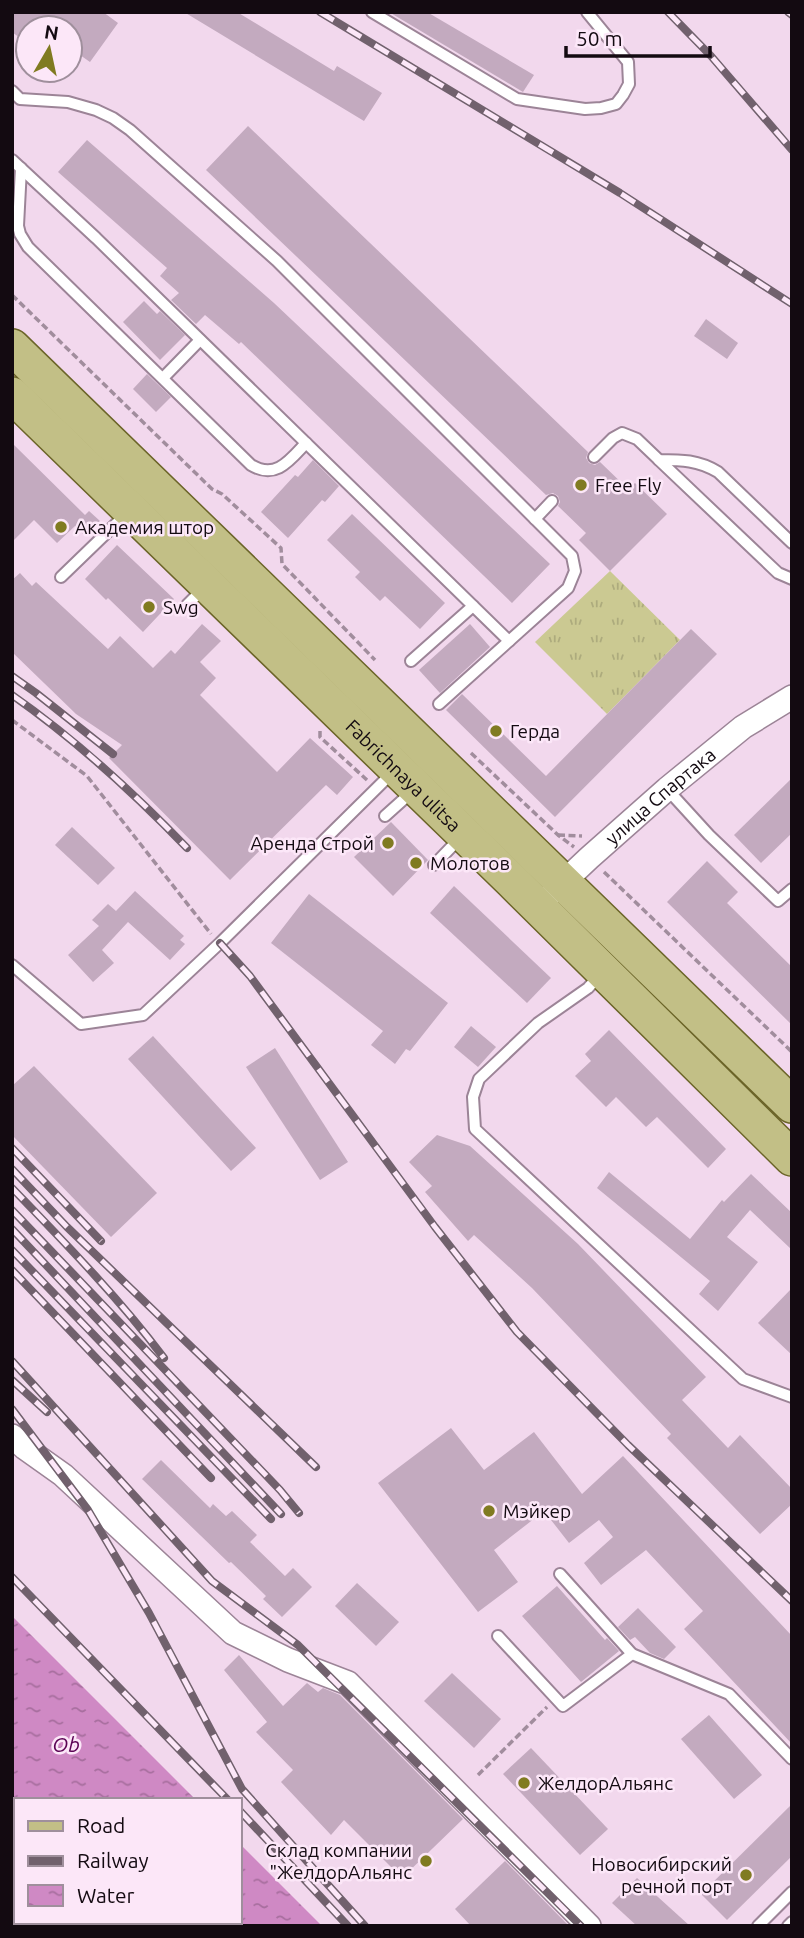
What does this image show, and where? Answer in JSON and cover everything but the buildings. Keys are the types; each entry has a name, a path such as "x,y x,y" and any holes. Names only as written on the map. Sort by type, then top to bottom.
{"main road":[{"name":"Fabrichnaya ulitsa","path":"12,347 154,487 547,846 563,882 792,1105"},
{"name":"Fabrichnaya ulitsa","path":"12,395 538,906 792,1158"}],"street":[{"name":"улица Спартака","path":"538,906 563,882 588,847 667,789 743,727 792,697"},
{"path":"12,1436 63,1475 233,1633 288,1660 348,1683 589,1926"}],"lane":[{"path":"372,12 517,99 585,109 601,108 616,104 623,95 629,84 628,62 587,12"},
{"path":"15,99 79,105 113,118 130,130 277,261 572,556 575,564 574,580 568,588 439,704"},
{"path":"16,164 509,641"},
{"path":"16,164 18,226 28,247 251,465 268,471 283,467 306,443"},
{"path":"163,378 200,340"},
{"path":"594,457 612,438 622,433 637,439 778,573 792,579"},
{"path":"659,460 689,460 718,472 792,543"},
{"path":"535,519 552,501"},
{"path":"61,577 122,518"},
{"path":"187,605 197,595"},
{"path":"411,661 473,606"},
{"path":"385,816 407,778"},
{"path":"12,965 81,1024 143,1015 220,943 407,778"},
{"path":"667,789 709,835 778,901 792,889"},
{"path":"433,865 464,834"},
{"path":"603,971 588,988 538,1023 478,1079 473,1097 475,1129 743,1379 792,1397"},
{"path":"560,1574 632,1654 729,1694 792,1759"},
{"path":"498,1636 563,1706 632,1654"},
{"path":"758,1926 792,1892"},
{"path":"788,1926 792,1922"}],"path":[{"path":"12,295 212,489 222,494 281,548 282,564 376,661"},
{"path":"12,720 87,776 203,926 220,943"},
{"path":"471,753 547,846 588,847 792,1052"},
{"path":"547,846 588,847"},
{"path":"478,1775 550,1705"}],"green space":[{"path":"610,571 680,640 607,714 535,642"}],"water":[{"name":"Ob","path":"12,1616 194,1798 14,1798 14,1924 242,1924 242,1846 322,1926 12,1926"}],"railway":[{"path":"320,12 620,193 792,304"},
{"path":"668,12 711,56 792,150"},
{"path":"788,12 792,15"},
{"path":"12,676 113,754"},
{"path":"12,695 103,767 187,848"},
{"path":"220,943 250,976 435,1227 517,1332 628,1445 792,1601"},
{"path":"12,1148 101,1241"},
{"path":"12,1169 67,1227 316,1467"},
{"path":"12,1188 110,1292 164,1358"},
{"path":"12,1210 299,1513"},
{"path":"12,1229 281,1514"},
{"path":"12,1250 271,1519"},
{"path":"12,1270 211,1478"},
{"path":"12,1361 212,1581 298,1645 581,1926"},
{"path":"12,1380 47,1412"},
{"path":"12,1409 88,1510 149,1613 242,1789 365,1926"},
{"path":"12,1577 226,1798"},
{"path":"242,1813 348,1926"}],"place":[{"name":"Free Fly","path":"581,485"},
{"name":"Академия штор","path":"61,527"},
{"name":"Swg","path":"149,607"},
{"name":"Герда","path":"496,731"},
{"name":"Аренда Строй","path":"388,843"},
{"name":"Молотов","path":"416,863"},
{"name":"Мэйкер","path":"489,1511"},
{"name":"ЖелдорАльянс","path":"524,1783"},
{"name":"Склад компании \"ЖелдорАльянс","path":"426,1861"},
{"name":"Новосибирский речной порт","path":"746,1875"}]}
